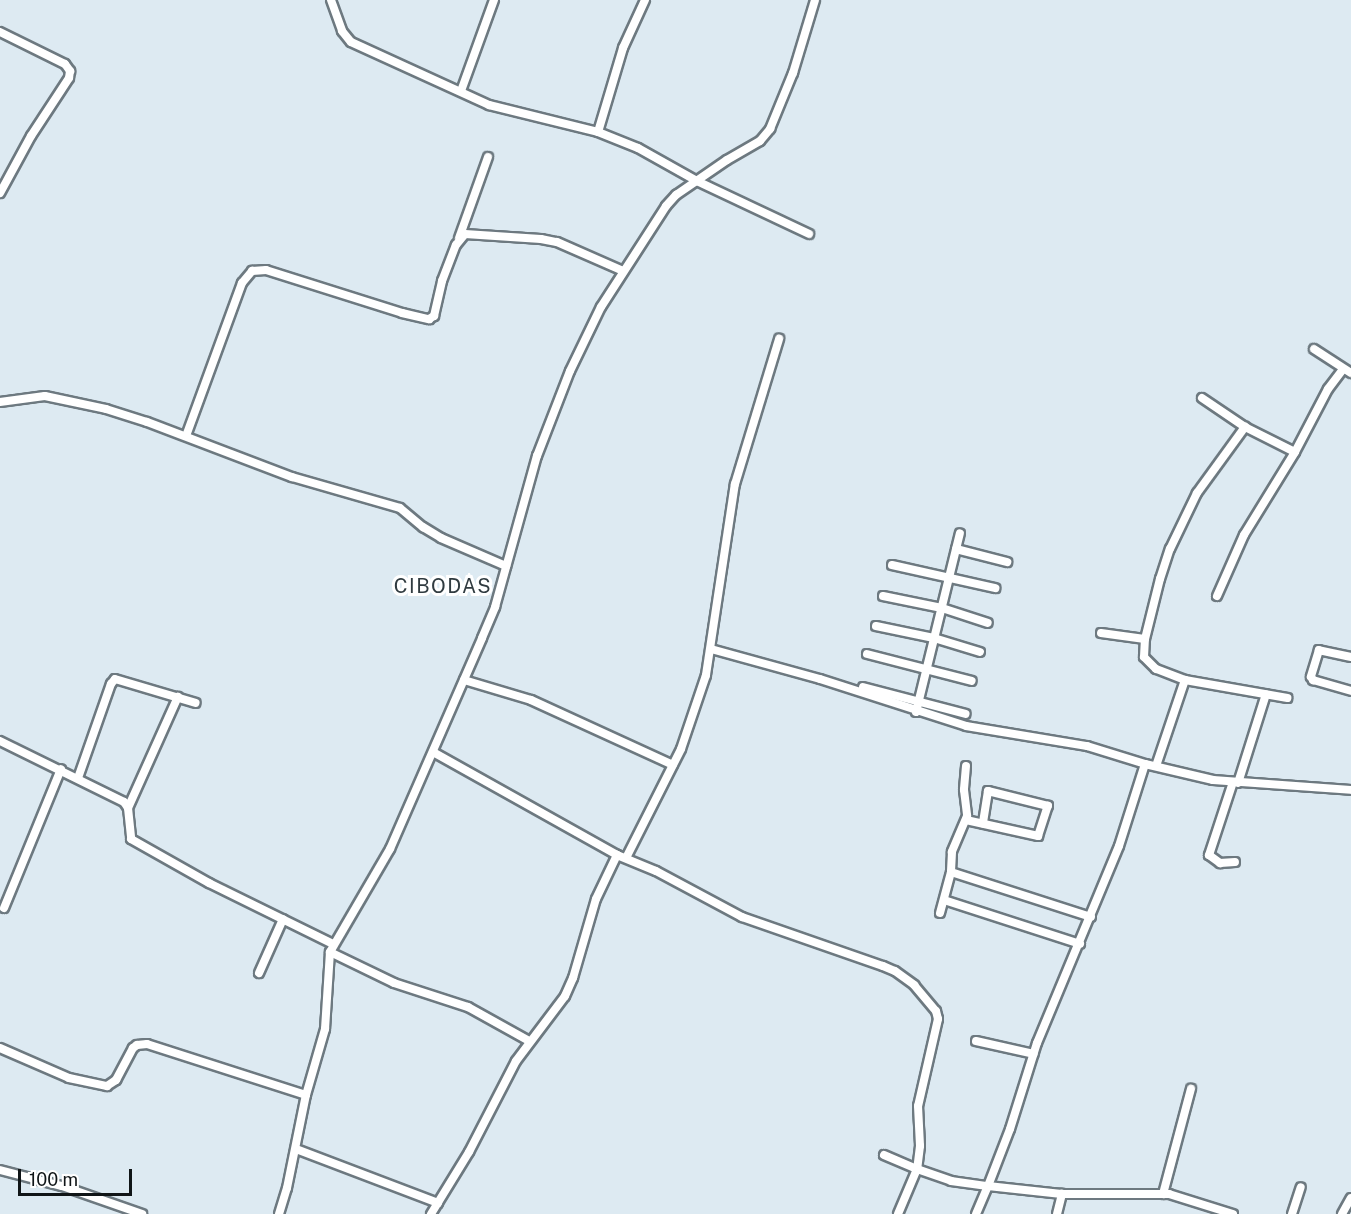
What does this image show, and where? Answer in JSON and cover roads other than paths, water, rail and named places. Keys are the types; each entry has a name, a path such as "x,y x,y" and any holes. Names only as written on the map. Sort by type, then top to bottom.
{"street":[{"path":"331,0 342,31 351,42 489,105 598,132 638,148 697,181 809,234"},
{"path":"461,91 494,0"},
{"path":"598,132 623,48 645,0"},
{"path":"279,1214 296,1149 306,1095 325,1029 331,948 390,849 495,607 545,433 583,340 623,271 666,206 697,181 760,141 770,129 793,73 815,0"},
{"path":"0,32 65,64 70,71 0,193"},
{"path":"186,436 246,275 252,271 266,270 409,315 432,318 442,281 488,157"},
{"path":"459,239 465,234 475,234 541,239 577,249 623,271"},
{"path":"431,1214 529,1041 557,1008 573,978 596,899 673,765 695,710 711,649 735,484 779,339"},
{"path":"1217,596 1244,535 1294,452 1328,388 1347,371 1314,349"},
{"path":"0,402 45,396 106,409 186,436 292,477 400,508 428,531 506,566"},
{"path":"1202,398 1245,427 1294,452"},
{"path":"1245,427 1197,493 1178,532 1160,579 1145,639 1144,657 1147,664 1185,680 1287,698"},
{"path":"916,712 960,533"},
{"path":"956,549 1007,562"},
{"path":"892,565 995,588"},
{"path":"882,596 942,608 988,623"},
{"path":"876,626 934,638 980,652"},
{"path":"1101,633 1145,639"},
{"path":"711,649 820,679 916,712 966,726 1087,746 1144,764 1236,783 1351,790"},
{"path":"1351,657 1320,649 1311,677 1312,680 1351,691"},
{"path":"867,654 972,681"},
{"path":"78,778 113,681 119,679 196,703"},
{"path":"464,680 491,690 531,700 673,765"},
{"path":"1156,766 1185,680"},
{"path":"863,687 966,714"},
{"path":"1235,862 1220,863 1209,855 1266,694"},
{"path":"178,697 128,808 131,839 209,883 283,919 394,983 468,1007 529,1041"},
{"path":"0,741 113,795 128,808"},
{"path":"433,752 622,857 742,917 895,971 924,994 936,1011 938,1019 918,1106 920,1146 917,1169 898,1214"},
{"path":"976,1214 1034,1054 1119,846 1144,764"},
{"path":"940,913 951,872 952,852 966,820 964,790 966,766"},
{"path":"4,908 61,769"},
{"path":"966,820 983,824 1038,836 1048,806 988,791 983,824"},
{"path":"951,872 1091,917"},
{"path":"944,900 1080,944"},
{"path":"259,973 283,919"},
{"path":"976,1041 1034,1054"},
{"path":"0,1048 69,1078 107,1086 116,1080 133,1048 147,1044 306,1095"},
{"path":"1162,1194 1191,1089"},
{"path":"296,1149 438,1203"},
{"path":"884,1155 951,1181 1062,1194 1162,1194 1233,1214"},
{"path":"0,1170 62,1186 142,1214"},
{"path":"1292,1214 1301,1187"},
{"path":"1057,1214 1062,1194"},
{"path":"1342,1214 1351,1198"}],"district":[{"name":"CIBODAS","path":"443,586"}]}
